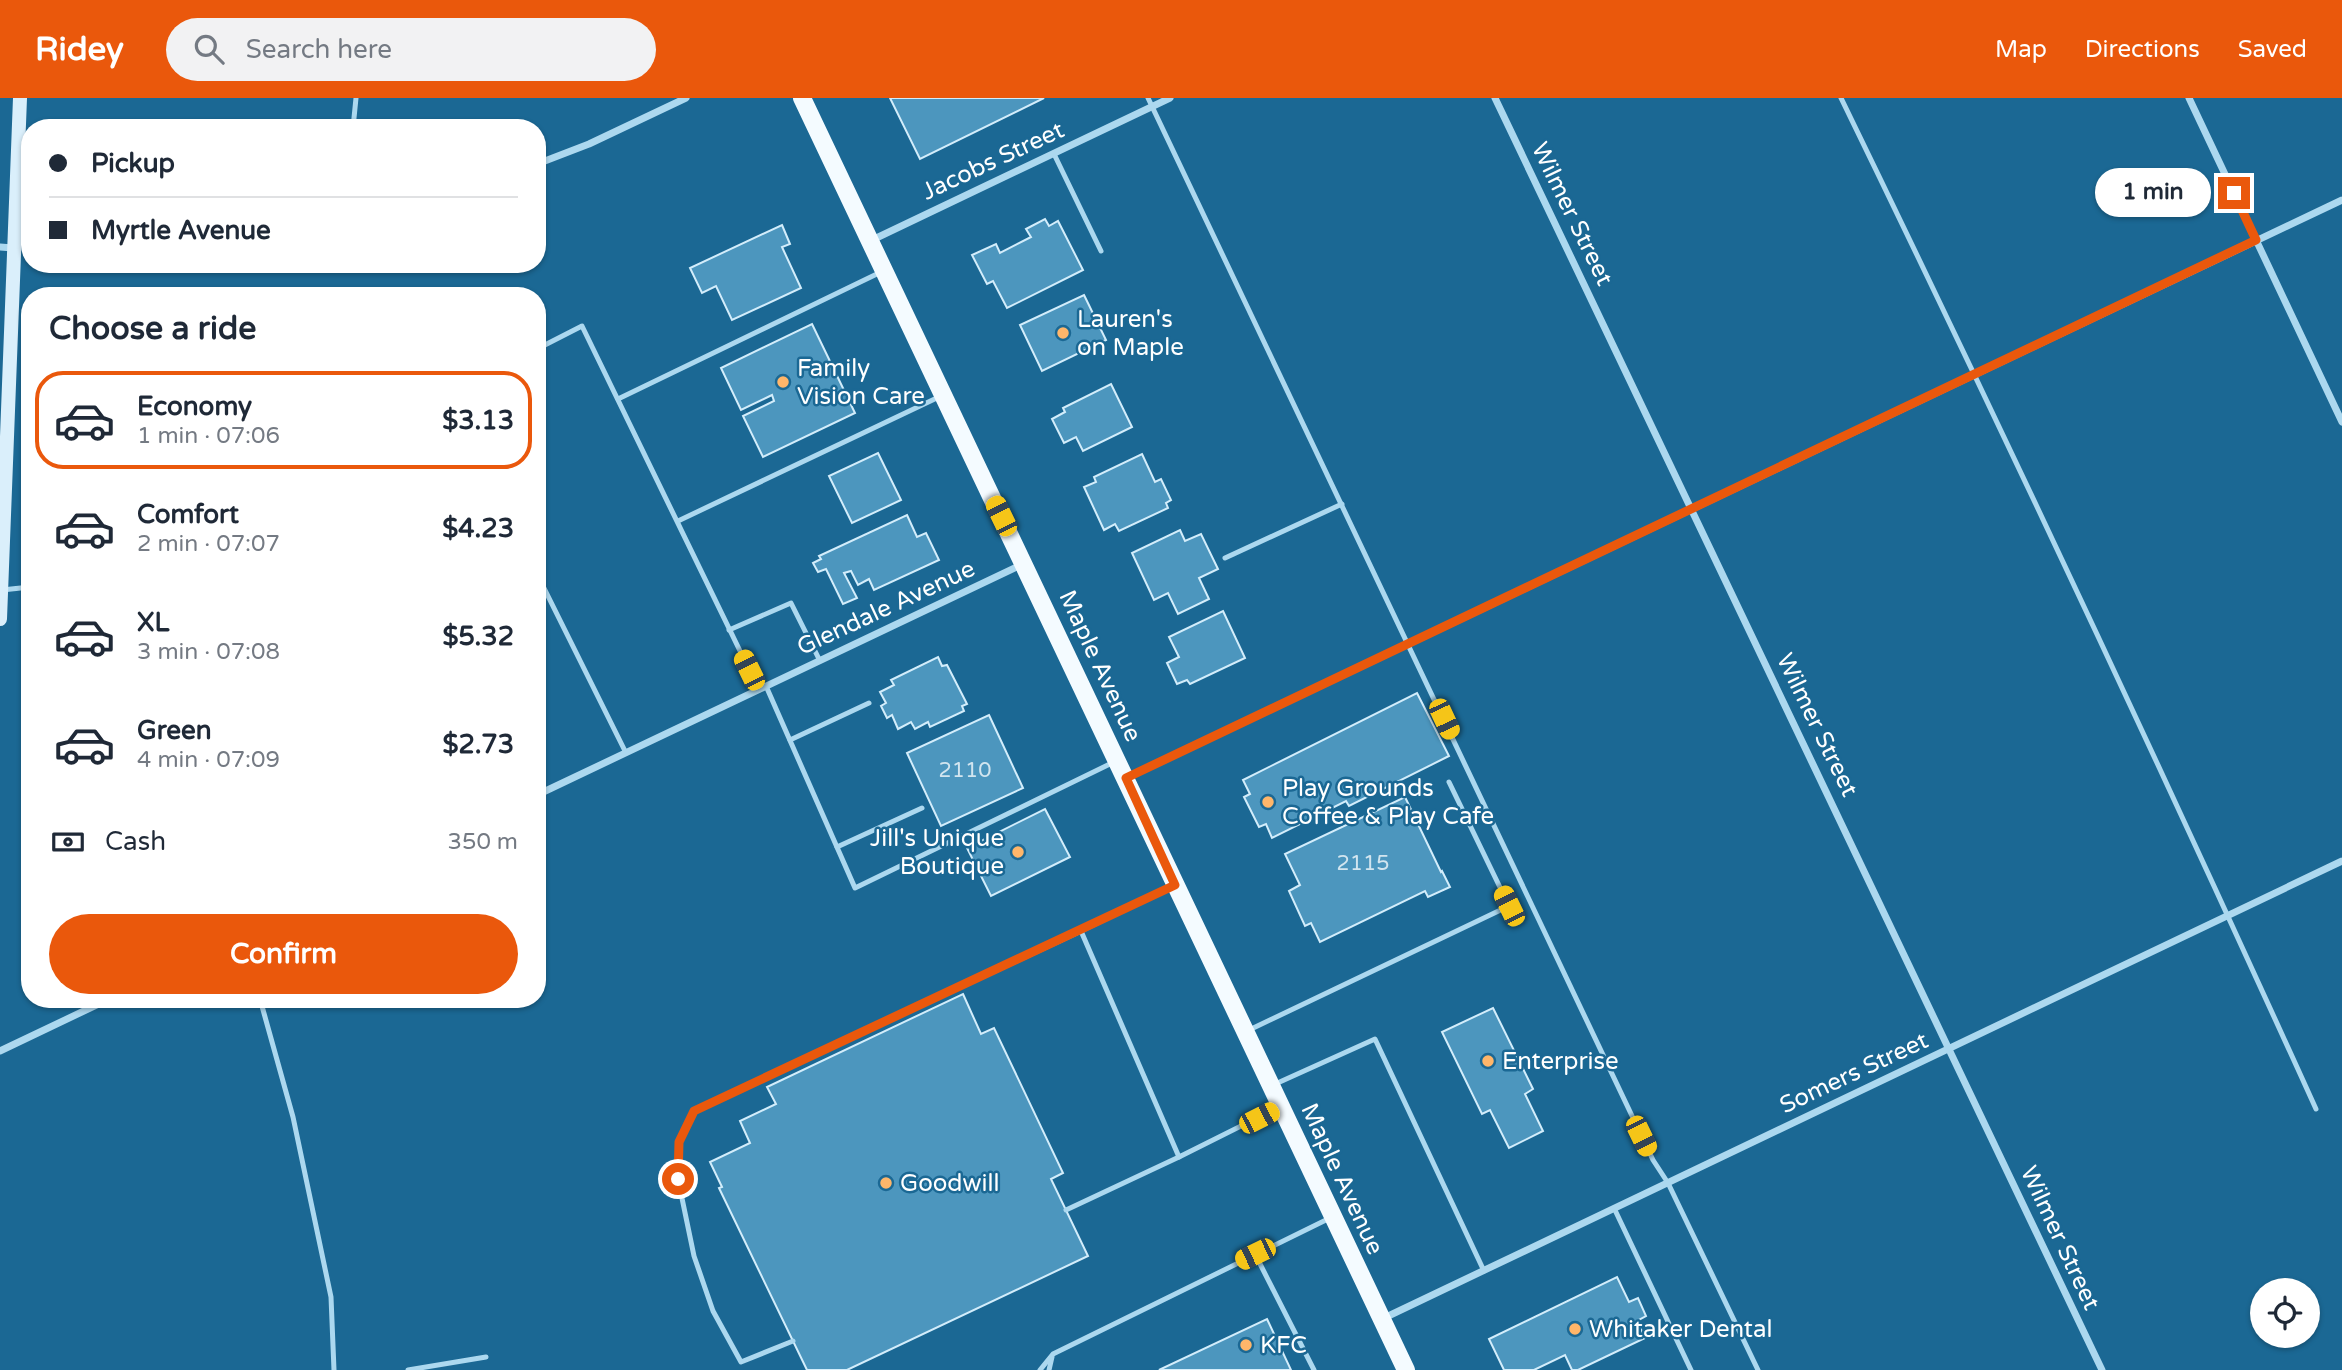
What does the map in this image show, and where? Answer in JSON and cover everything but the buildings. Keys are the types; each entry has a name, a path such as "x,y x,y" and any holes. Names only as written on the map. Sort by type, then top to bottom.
{"main road":[{"name":"Maple Avenue","path":"802,98 1406,1370"}],"street":[{"path":"20,98 22,119"},
{"path":"546,160 589,144 686,98"},
{"name":"Jacobs Street","path":"870,241 1170,98"},
{"name":"Wilmer Street","path":"1495,98 2102,1370"},
{"path":"2189,98 2342,422"},
{"path":"0,620 7,248 21,171"},
{"path":"1126,778 2342,200"},
{"name":"Glendale Avenue","path":"546,791 1024,564"},
{"name":"Somers Street","path":"1381,1320 2342,861"},
{"path":"0,1051 90,1008"}],"lane":[{"path":"354,119 356,98"},
{"path":"1148,98 1653,1160 1668,1182 1758,1370"},
{"path":"1841,98 1975,375 2316,1109"},
{"path":"1054,154 1101,251"},
{"path":"618,399 884,270"},
{"path":"546,344 582,326 729,630 790,740 855,888 1117,760"},
{"path":"678,521 943,395"},
{"path":"1225,558 1342,504"},
{"path":"1,590 21,588"},
{"path":"546,592 626,753"},
{"path":"729,630 791,603 820,661"},
{"path":"790,740 869,703"},
{"path":"1245,1033 1509,906 1449,782"},
{"path":"837,847 922,808"},
{"path":"793,1340 741,1362 713,1311 694,1256 678,1179 679,1142 694,1111 1175,885"},
{"path":"1081,930 1179,1157"},
{"path":"263,1008 293,1117 331,1297 334,1370"},
{"path":"1271,1086 1375,1039 1484,1271"},
{"path":"1066,1210 1281,1106"},
{"path":"1614,1208 1691,1370"},
{"path":"1040,1370 1053,1354 1333,1217"},
{"path":"1255,1254 1314,1370"},
{"path":"1049,1370 1053,1354"},
{"path":"408,1370 486,1357"}],"place":[{"name":"Lauren's on Maple","path":"1063,333"},
{"name":"Family Vision Care","path":"783,382"},
{"name":"Play Grounds Coffee & Play Cafe","path":"1268,802"},
{"name":"Jill's Unique Boutique","path":"1018,852"},
{"name":"Enterprise","path":"1488,1061"},
{"name":"Goodwill","path":"886,1183"},
{"name":"Whitaker Dental","path":"1575,1329"},
{"name":"KFC","path":"1246,1345"}],"route":[{"path":"678,1179 679,1142 694,1111 1175,885 1126,778 2256,240 2234,193"}]}
